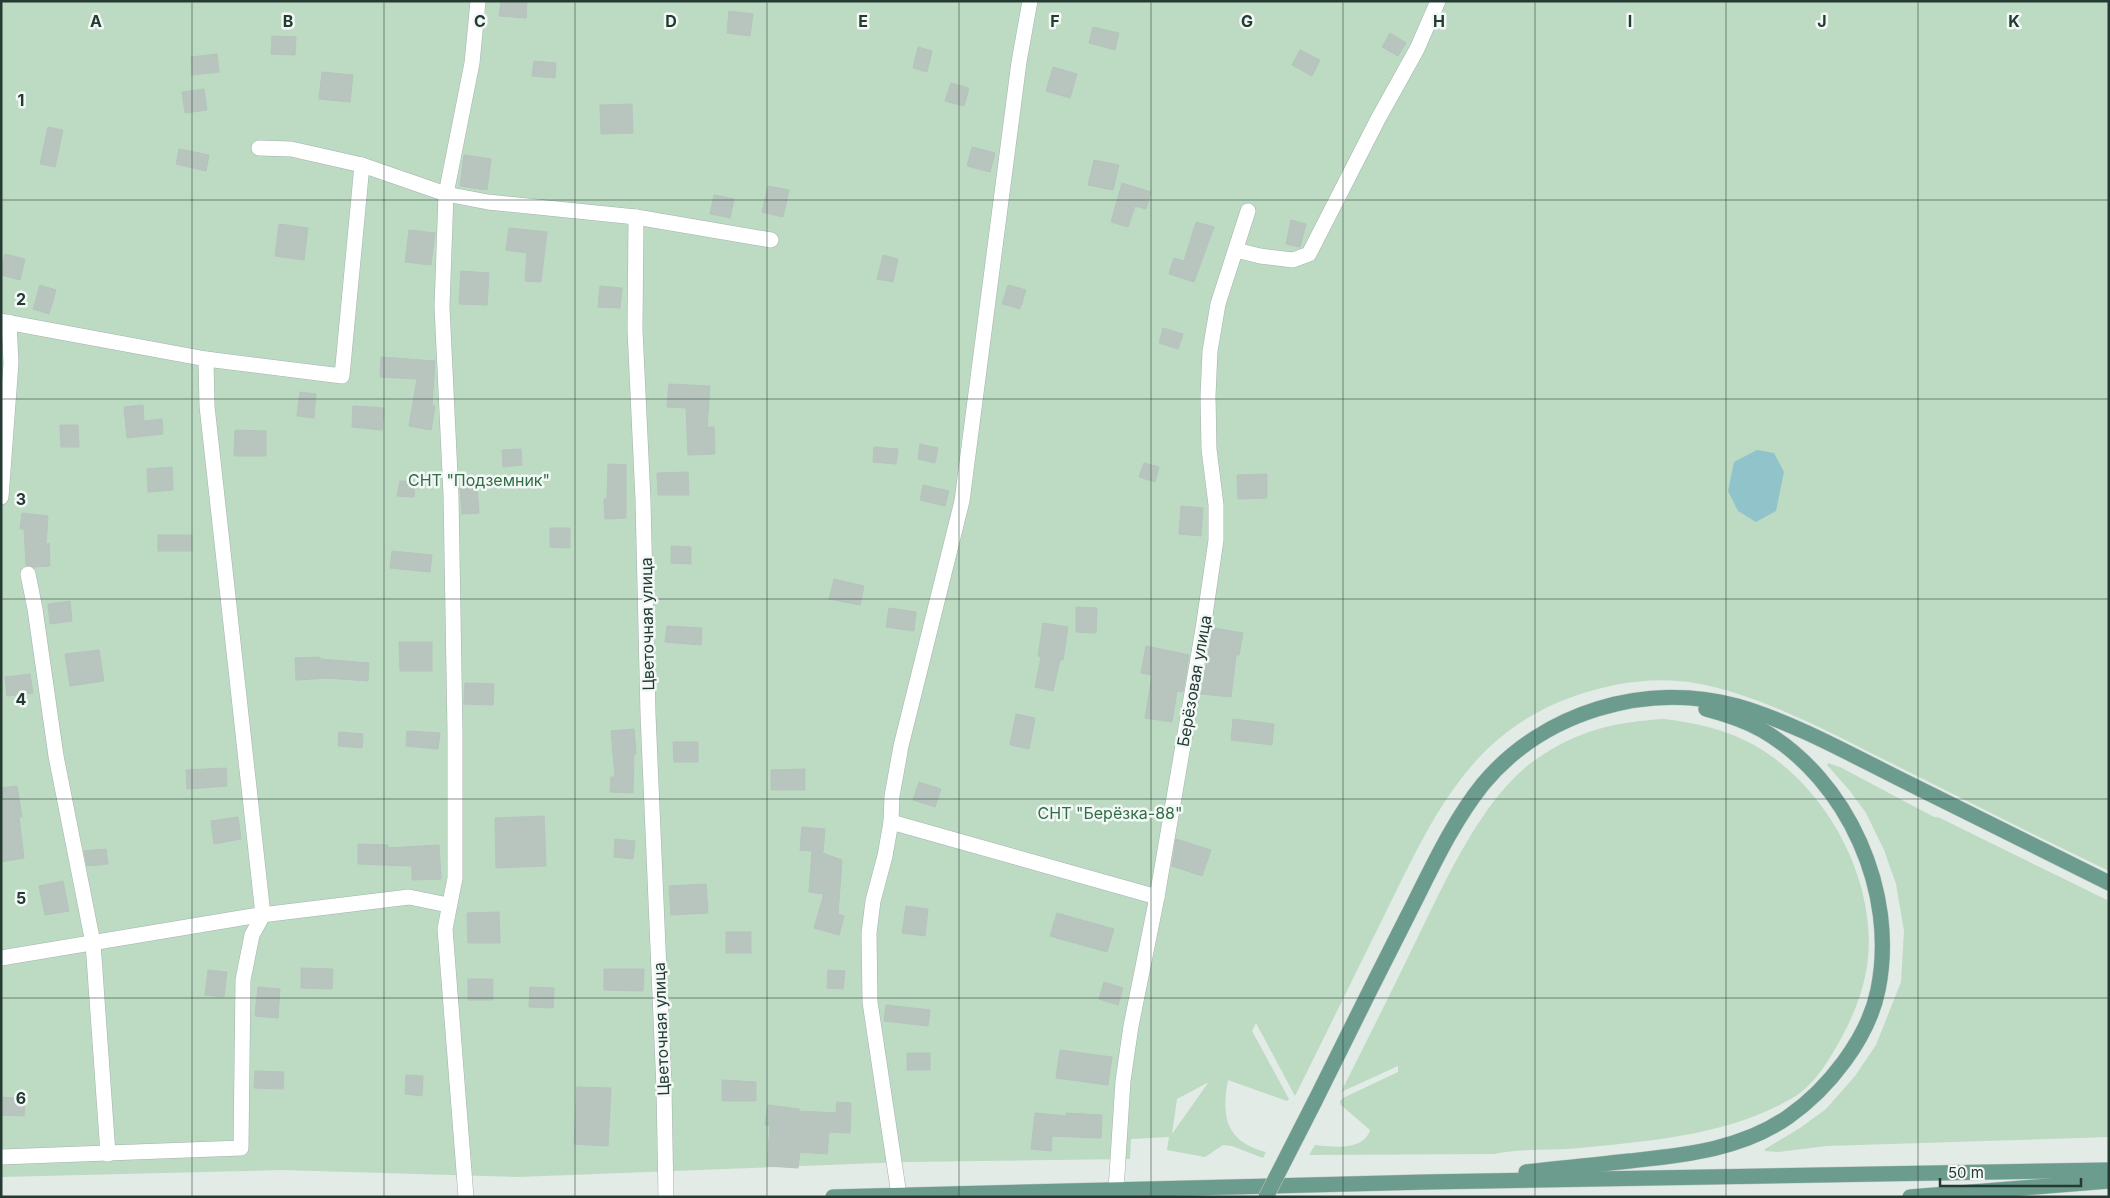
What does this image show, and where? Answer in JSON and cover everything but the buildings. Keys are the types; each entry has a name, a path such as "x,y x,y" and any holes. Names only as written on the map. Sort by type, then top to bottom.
{"main road":[{"path":"1266,1197 1443,845 1482,785 1503,762 1525,744 1549,729 1602,707 1640,699 1679,698 1736,706 1778,721 2109,883"},
{"path":"1426,1182 1682,1155 1718,1149 1754,1136 1786,1118 1811,1100 1838,1069 1853,1047 1868,1018 1878,990 1881,961 1881,936 1877,901 1865,852 1848,818 1831,793 1811,768 1786,747 1761,730 1721,713 1701,708 1640,699"},
{"path":"833,1197 1426,1182 2109,1170"},
{"path":"1910,1197 2109,1181"}],"street":[{"path":"466,1197 445,929 448,905 455,878 456,732 451,495 442,307 446,194 472,63 478,1"},
{"path":"899,1195 875,1035 868,970 869,933 891,822 893,790 901,746 962,501 1019,62 1030,1"},
{"path":"1236,250 1260,256 1293,260 1309,254 1378,119 1417,49 1438,1"},
{"path":"259,148 292,149 362,165 446,194 488,202 636,217 771,240"},
{"path":"1,497 11,363 5,322 206,359 342,376 362,165"},
{"name":"Берёзовая улица","path":"1116,1190 1123,1081 1131,1026 1157,897 1203,629 1216,540 1216,505 1209,449 1208,396 1210,351 1218,304 1248,211"},
{"name":"Цветочная улица","path":"636,217 635,330 644,500 648,714 664,1088 666,1197"},
{"path":"1,1157 241,1148 244,980 252,935 263,915 207,406 206,359"},
{"path":"28,574 35,609 56,756 93,943 108,1154"},
{"path":"891,822 1157,897"},
{"path":"1,958 263,915 409,897 448,905"}],"green space":[{"path":"1,1 2109,1 2109,871 1829,732 1748,697 1721,689 1680,681 1633,682 1587,692 1541,710 1499,738 1464,775 1441,808 1420,844 1295,1096 1256,1023 1252,1031 1289,1099 1287,1101 1228,1080 1225,1105 1229,1126 1235,1135 1242,1142 1266,1152 1263,1158 1232,1146 1223,1145 1205,1157 1167,1150 1169,1137 1131,1139 1130,1159 906,1162 518,1177 282,1170 1,1177","holes":["1208,1083 1172,1134 1177,1099"]},
{"path":"1664,719 1699,725 1743,739 1780,762 1803,784 1823,809 1841,836 1854,866 1864,897 1868,928 1867,969 1856,1006 1848,1024 1816,1077 1794,1097 1770,1110 1717,1128 1662,1139 1580,1148 1515,1151 1494,1154 1309,1155 1315,1145 1338,1147 1354,1145 1367,1137 1370,1130 1341,1105 1340,1101 1398,1072 1398,1066 1341,1092 1452,868 1483,817 1500,794 1518,774 1538,758 1553,748 1583,734 1629,722"},
{"path":"1828,763 1840,767 1934,817 1938,817 2109,901 2109,1137 1826,1146 1778,1152 1765,1151 1765,1149 1800,1128 1826,1109 1855,1076 1876,1045 1901,982 1904,931 1896,884 1884,850 1866,813 1827,765"}],"water":[{"path":"1757,450 1774,453 1784,472 1776,511 1756,522 1738,511 1728,491 1734,462"}],"park label":[{"name":"СНТ \"Подземник\"","path":"479,480"},
{"name":"СНТ \"Берёзка-88\"","path":"1110,813"}]}
